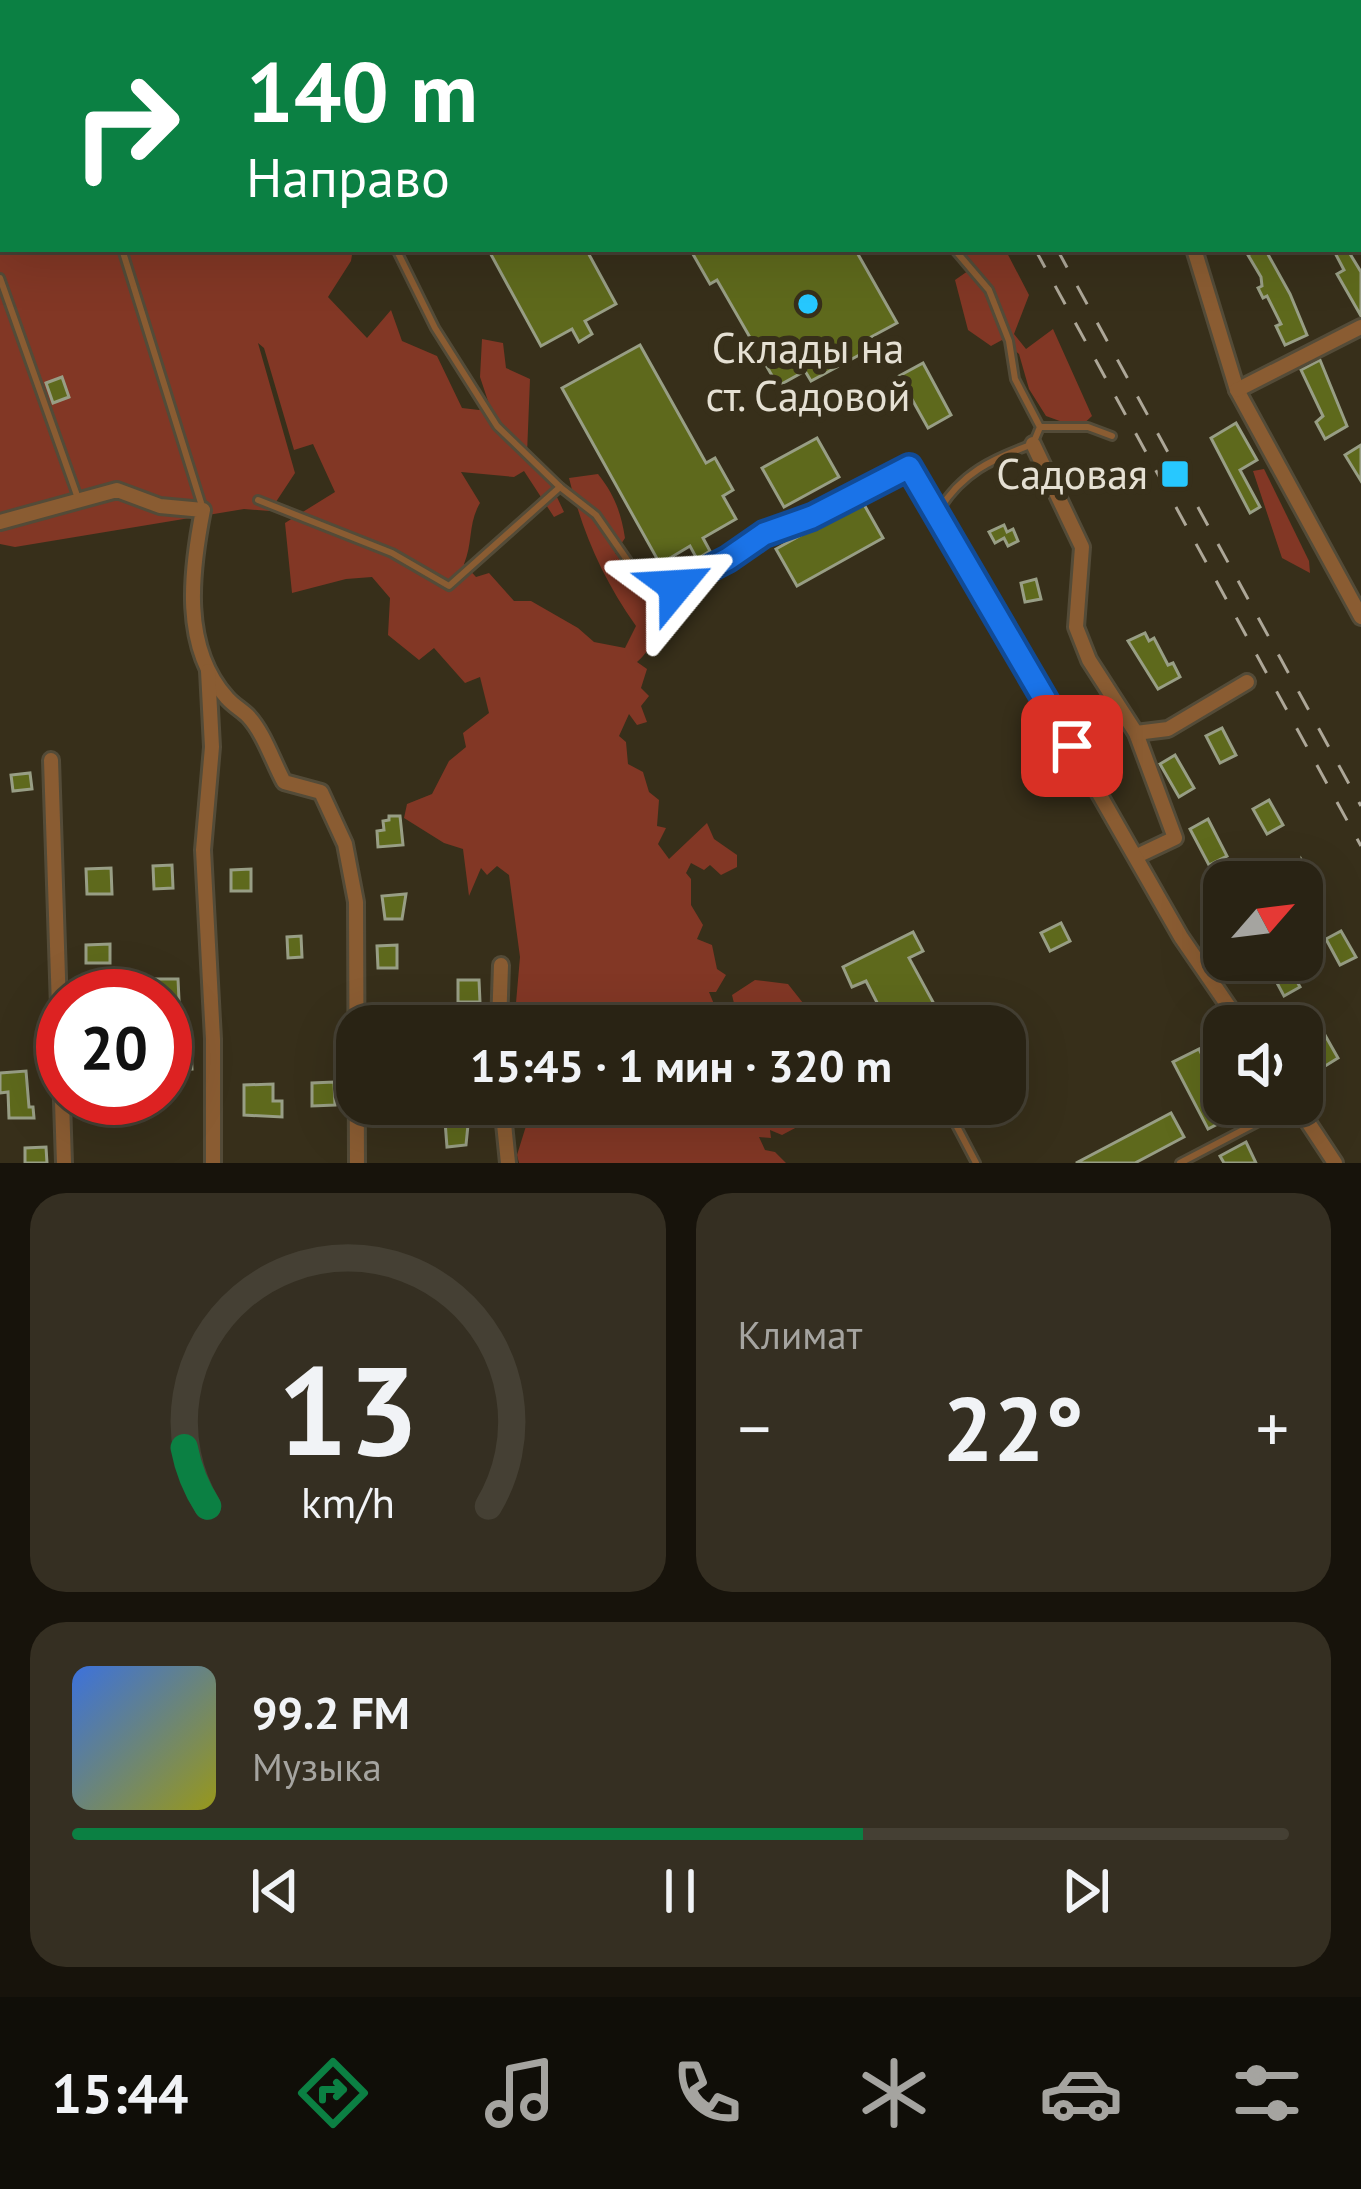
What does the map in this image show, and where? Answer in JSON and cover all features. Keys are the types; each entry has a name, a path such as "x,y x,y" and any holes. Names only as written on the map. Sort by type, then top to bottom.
{"street":[{"path":"1195,252 1238,390 1361,617"},
{"path":"1238,390 1361,327"},
{"path":"1033,444 1082,547 1076,627 1089,659 1136,733 1175,838 1137,856"},
{"path":"0,522 117,490 160,506 203,510 191,568 196,634 208,666 226,698 251,718 284,782 321,792 345,844 356,902 357,1163"},
{"path":"938,512 1181,937 1228,1005"},
{"path":"208,666 212,747 202,850 213,1039 213,1163"},
{"path":"1136,733 1168,728 1247,682"},
{"path":"51,760 64,1163"},
{"path":"500,1005 501,964"},
{"path":"504,1125 508,1163"},
{"path":"1310,1125 1335,1163"}],"lane":[{"path":"123,252 203,510"},
{"path":"397,252 435,328 497,426 596,515 641,580 676,586 764,534 812,517 909,467 938,512 952,488 996,458 1033,444 1040,427"},
{"path":"957,252 989,290 1009,341 1015,380 1040,427"},
{"path":"0,278 79,501"},
{"path":"1040,427 1088,427 1112,436"},
{"path":"258,500 392,553 449,586 560,487"},
{"path":"956,1125 976,1163"},
{"path":"1180,1163 1254,1125"}],"shaded area":[{"path":"0,252 352,252 328,297 367,338 391,310 402,341 437,356 462,408 479,410 489,404 480,377 482,339 503,343 506,368 530,379 527,454 541,463 564,512 554,517 524,471 514,477 461,472 480,503 464,564 476,577 489,573 514,601 531,601 594,642 625,648 636,626 595,555 569,478 598,474 608,489 625,538 615,553 635,574 633,592 655,597 655,633 637,662 647,669 641,688 649,696 641,706 647,722 637,725 629,714 619,736 626,742 628,764 643,772 649,792 659,800 657,826 666,828 658,844 669,859 707,823 714,839 737,855 737,867 721,875 710,865 704,870 691,863 686,873 691,879 691,905 703,925 697,939 712,945 717,969 726,975 716,992 709,992 714,1005 516,1005 520,957 509,875 497,866 487,875 481,868 469,896 463,849 404,818 407,804 432,794 449,761 466,747 463,733 489,713 480,677 465,683 434,648 419,660 388,635 390,598 372,577 292,593 285,523 335,492 313,444 294,450 264,348 258,343 295,473 270,511 244,509 15,547 0,544"},
{"path":"964,252 1007,252 1029,295 1014,334 1026,349 1053,329 1092,416 1079,428 1046,416 1029,389 1019,354 1002,340 991,346 968,330 955,280 975,266"},
{"path":"1264,469 1309,561 1310,573 1282,558 1253,471"},
{"path":"755,980 788,984 808,1005 734,1005 732,995"},
{"path":"801,1125 782,1135 770,1130 771,1138 759,1137 765,1150 786,1163 519,1163 526,1126"}],"building":[{"path":"490,252 588,252 616,304 585,321 592,334 579,342 572,329 541,346"},
{"name":"Склады на ст. Садовой","path":"692,252 857,252 897,323 871,337 876,346 811,381 805,371 778,386 717,280 710,284"},
{"path":"1267,252 1307,335 1285,345 1276,326 1281,324 1258,288 1261,277 1248,255"},
{"path":"1335,252 1349,252 1361,272 1361,316 1337,274 1344,270"},
{"path":"640,345 706,463 715,458 733,490 723,496 736,519 703,538 710,551 697,559 690,546 660,564 562,388"},
{"path":"1320,360 1347,426 1325,439 1316,422 1323,416 1301,370"},
{"path":"923,363 951,415 928,428 899,376"},
{"path":"62,377 69,397 53,403 46,383"},
{"path":"1236,423 1257,460 1240,470 1260,507 1250,513 1211,438"},
{"path":"817,438 839,477 784,507 762,468"},
{"path":"1361,445 1361,481 1345,455"},
{"path":"862,501 883,538 797,586 776,549"},
{"path":"1004,525 1007,532 1013,529 1018,541 1008,546 1004,538 995,543 989,532"},
{"path":"1036,579 1041,599 1025,602 1021,583"},
{"path":"1145,633 1149,641 1154,638 1180,677 1158,689 1128,641"},
{"path":"1095,714 1102,728 1085,738 1077,724"},
{"path":"1222,728 1236,755 1220,763 1206,736"},
{"path":"1175,755 1194,788 1179,797 1160,764"},
{"path":"30,773 32,789 13,791 11,775"},
{"path":"1269,800 1283,825 1267,834 1253,809"},
{"path":"400,816 403,845 378,847 377,831 384,830 383,821"},
{"path":"1208,819 1227,856 1207,861 1190,829"},
{"path":"172,865 173,888 154,889 153,866"},
{"path":"111,868 112,894 87,894 86,869"},
{"path":"251,869 251,891 231,891 231,870"},
{"path":"406,894 402,919 385,919 382,896"},
{"path":"1061,923 1070,941 1050,951 1041,933"},
{"path":"1341,931 1356,957 1340,965 1326,939"},
{"path":"913,932 923,951 909,958 935,1005 878,1005 866,981 852,987 843,967"},
{"path":"301,936 302,957 288,958 287,937"},
{"path":"110,944 110,963 86,963 86,945"},
{"path":"397,945 397,968 378,968 377,946"},
{"path":"458,980 479,980 480,1002 458,1002"},
{"path":"1276,981 1297,981 1300,987 1284,996"},
{"path":"1323,1032 1338,1058 1323,1067"},
{"path":"1199,1049 1203,1119 1173,1062"},
{"path":"26,1071 34,1118 9,1118 8,1092 0,1093 0,1073"},
{"path":"334,1082 335,1105 312,1106 312,1083"},
{"path":"273,1084 273,1101 282,1101 282,1117 244,1115 244,1085"},
{"path":"1171,1113 1184,1137 1135,1163 1076,1163"},
{"path":"445,1125 468,1125 466,1145 447,1147"},
{"path":"1246,1142 1256,1163 1224,1163 1220,1156"},
{"path":"46,1147 47,1163 25,1163 25,1148"}],"railway":[{"path":"1037,252 1361,846"},
{"path":"1059,252 1361,806"}],"place":[{"name":"Склады на ст. Садовой","path":"808,304"},
{"name":"Садовая","path":"1175,474"}],"route":[{"path":"676,586 764,534 812,517 909,467 1072,746"}]}
